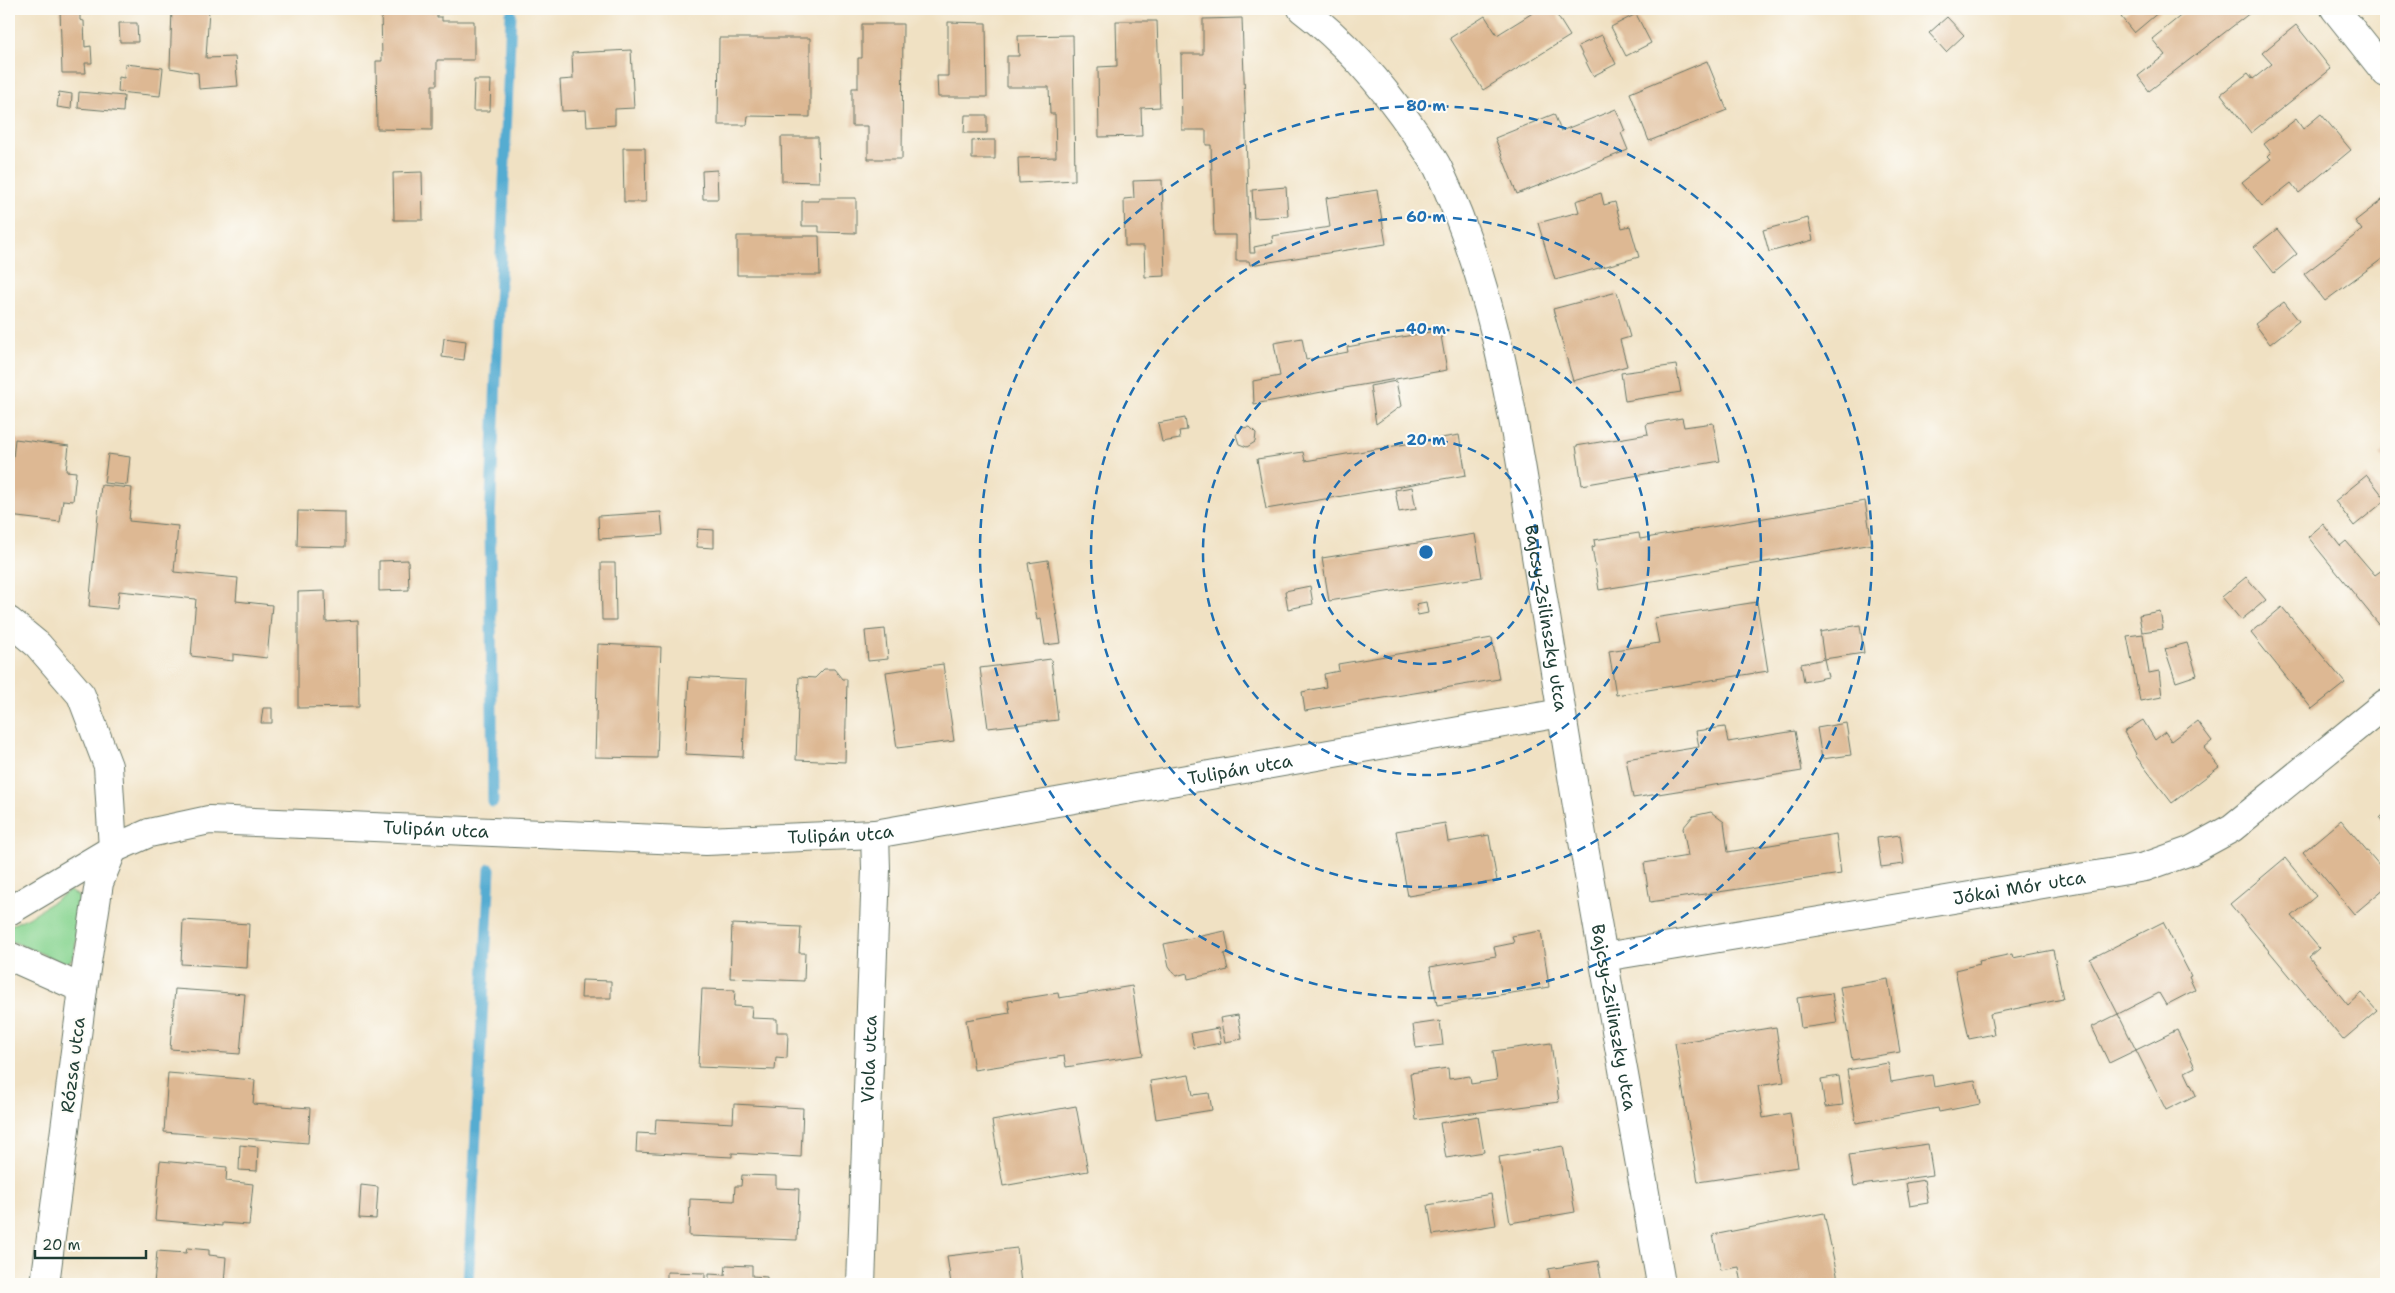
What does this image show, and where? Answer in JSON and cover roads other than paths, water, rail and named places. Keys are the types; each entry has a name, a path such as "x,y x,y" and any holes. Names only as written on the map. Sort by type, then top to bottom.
{"street":[{"name":"Bajcsy-Zsilinszky utca","path":"1302,9 1322,24 1362,63 1404,116 1436,164 1462,222 1483,284 1518,442 1561,713 1661,1284"},
{"path":"2335,9 2386,73"},
{"path":"9,621 38,646 81,695 108,766 113,849"},
{"name":"Jókai Mór utca","path":"1604,957 2145,867 2190,851 2232,828 2386,703"},
{"name":"Tulipán utca","path":"9,911 113,849 149,833 209,820 706,841 875,834 1561,713"},
{"name":"Viola utca","path":"861,1284 876,869 875,834"},
{"name":"Rózsa utca","path":"45,1284 83,989 99,883 113,849"},
{"path":"9,956 83,989"}],"waterway":[{"path":"493,802 490,522 511,14"},
{"path":"468,1284 490,869"}]}
